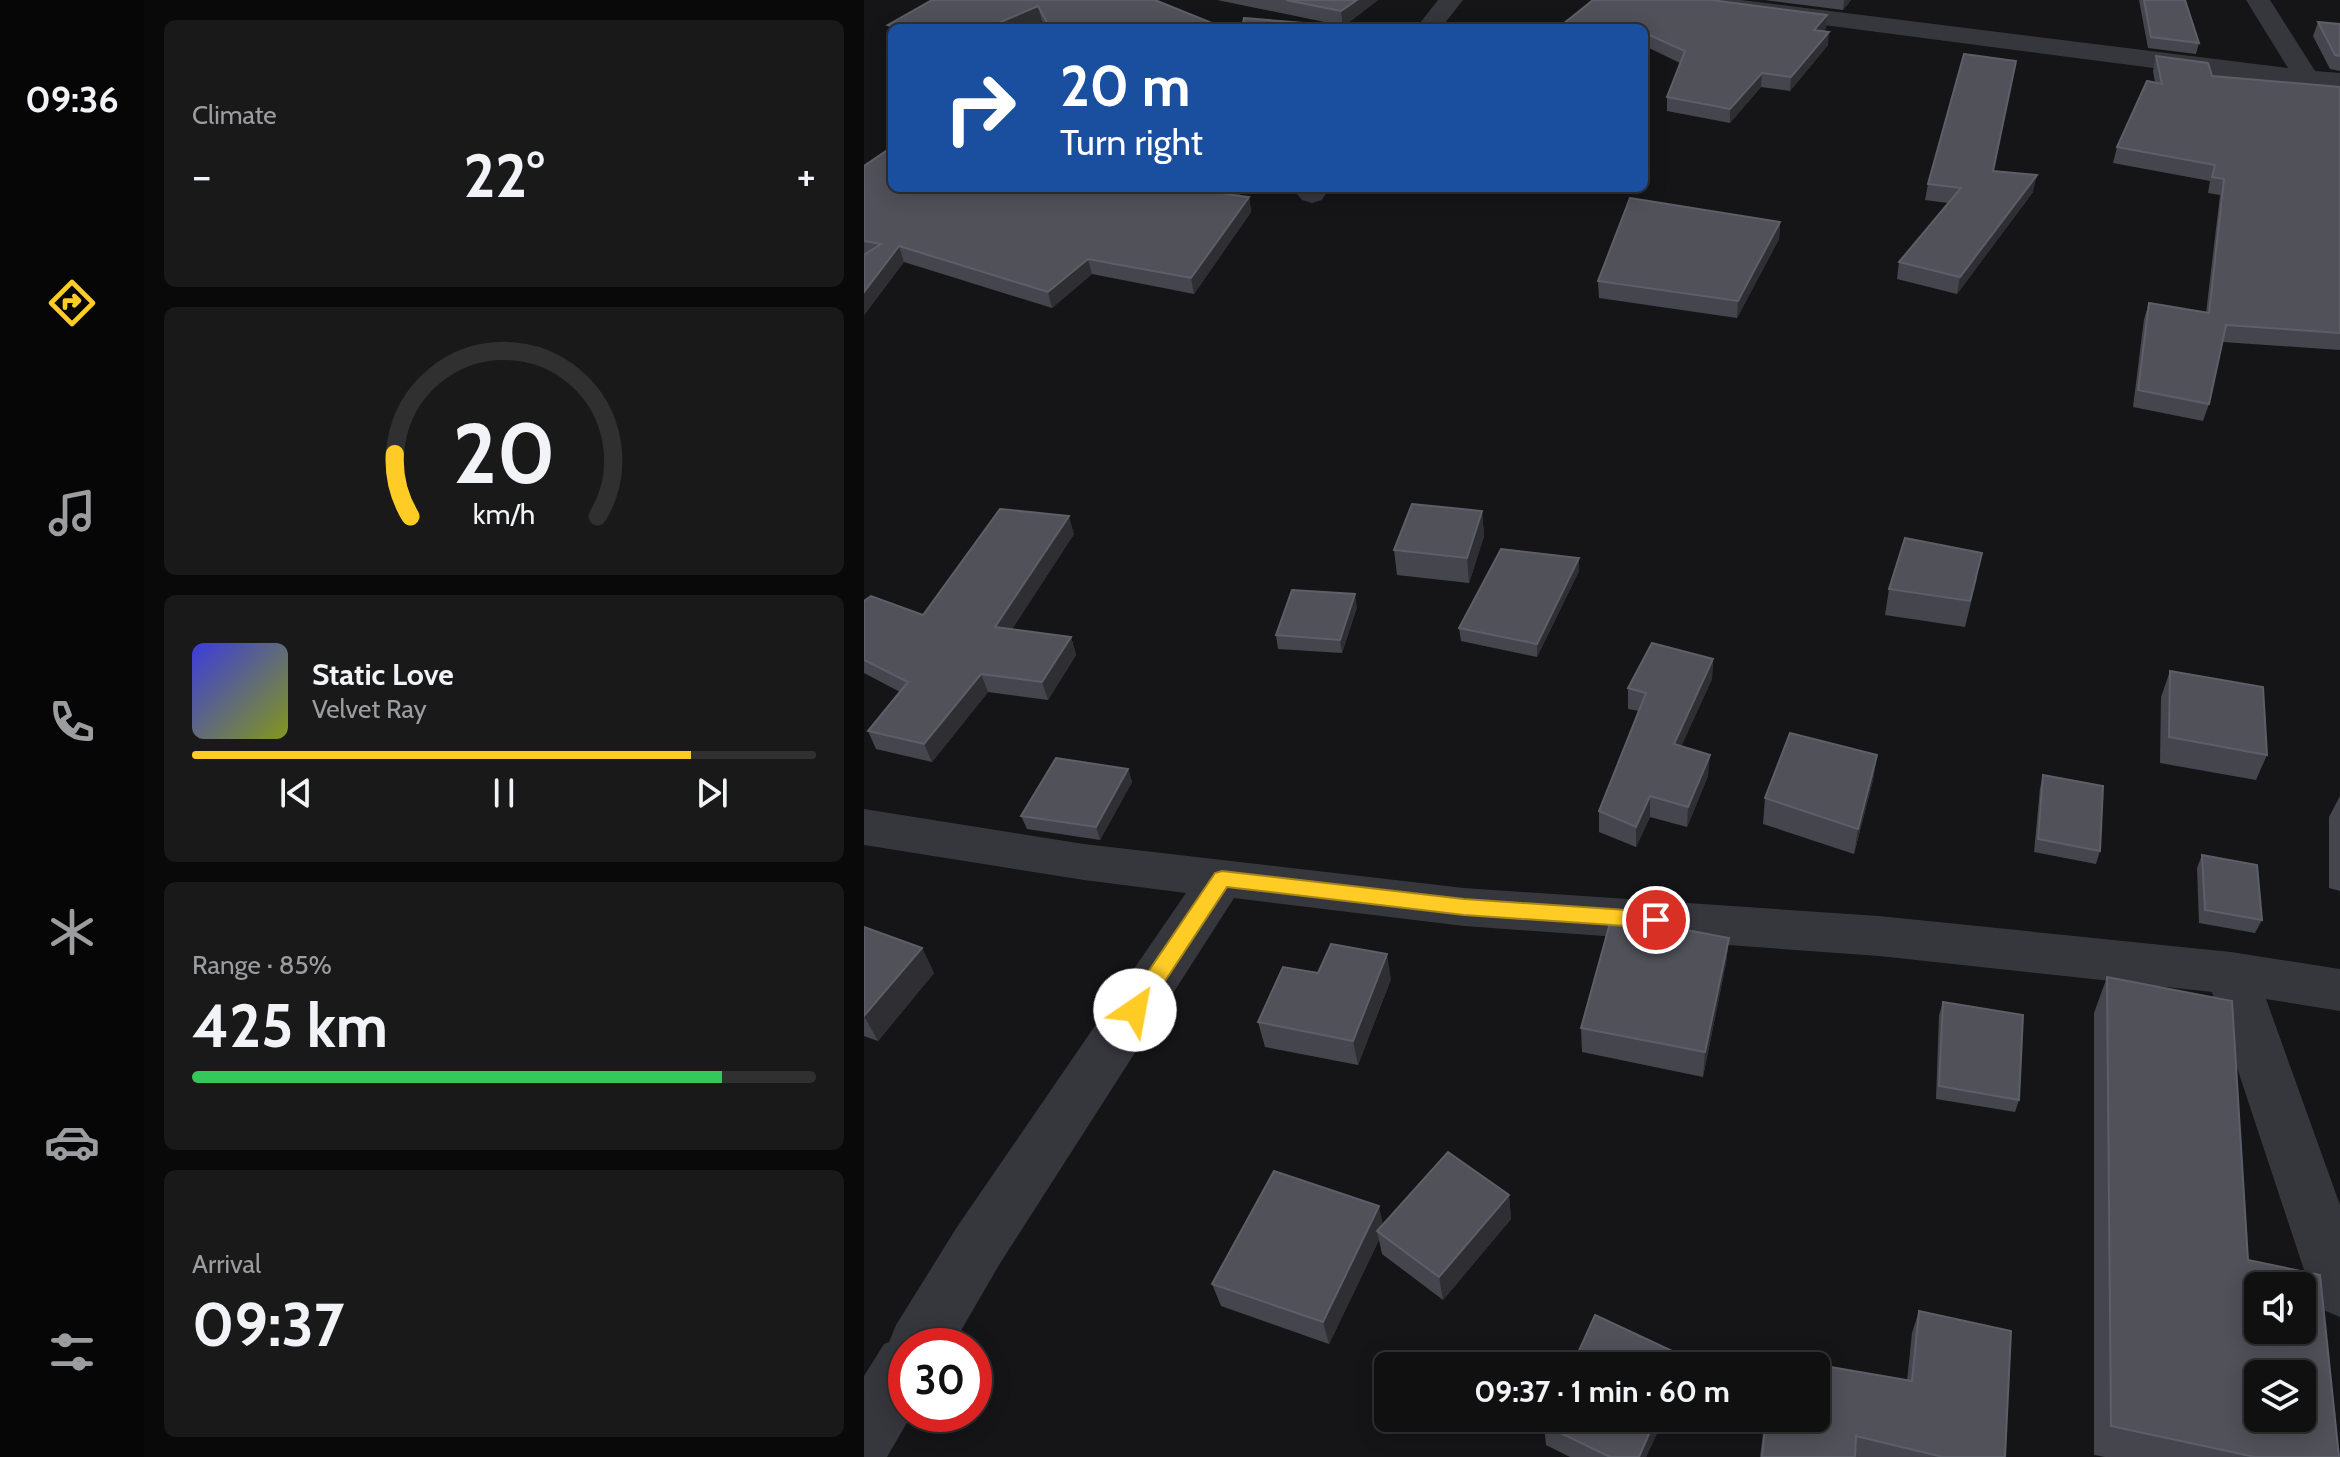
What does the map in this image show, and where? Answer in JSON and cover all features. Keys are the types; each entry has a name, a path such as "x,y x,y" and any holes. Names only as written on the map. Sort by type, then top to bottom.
{"street":[{"path":"1431,24 1451,0"},
{"path":"1685,0 2340,81"},
{"path":"2258,0 2307,78"},
{"path":"864,827 1084,862 1464,907 1879,936 2231,973 2340,990"},
{"path":"929,1328 978,1246 1222,878"},
{"path":"2231,973 2340,1288"},
{"path":"864,1435 888,1396"}],"building":[{"path":"932,0 1155,0 1215,24 1048,24 1038,6 996,24 890,24"},
{"path":"1286,0 1357,0 1341,11"},
{"path":"1593,0 1711,0 1827,15 1814,30 1829,32 1791,77 1762,73 1730,109 1667,97 1685,51 1648,34 1648,24 1563,24"},
{"path":"2144,0 2185,0 2199,43 2151,37"},
{"path":"1244,18 1317,24 1243,24"},
{"path":"2318,22 2340,24 2340,56 2335,55"},
{"path":"1964,54 2016,61 1993,171 2037,175 1960,277 1899,262 1961,188 1928,184"},
{"path":"2156,56 2208,63 2212,76 2340,87 2340,333 2226,325 2209,404 2138,390 2149,303 2209,313 2224,179 2212,177 2215,165 2117,147 2147,81 2162,84"},
{"path":"888,150 888,192 1227,192 1225,194 1249,197 1191,278 1088,259 1048,292 899,246 864,292 864,255 881,244 864,241 864,166"},
{"path":"1630,198 1780,222 1738,301 1598,281"},
{"path":"1412,504 1482,511 1467,558 1394,550"},
{"path":"1000,509 1069,516 995,627 1071,637 1042,682 981,674 924,744 868,731 908,682 864,660 864,601 871,596 923,615"},
{"path":"1905,538 1982,553 1970,601 1889,589"},
{"path":"1501,549 1579,558 1537,644 1459,628"},
{"path":"1292,590 1355,594 1340,640 1276,635"},
{"path":"1652,643 1713,659 1674,744 1710,755 1688,807 1650,796 1636,827 1599,811 1646,693 1628,688"},
{"path":"2170,671 2263,687 2267,755 2169,737"},
{"path":"1790,733 1877,755 1858,829 1765,798"},
{"path":"1056,758 1128,769 1096,827 1021,816"},
{"path":"2043,775 2103,786 2100,851 2038,839"},
{"path":"2202,855 2257,865 2262,920 2205,910"},
{"path":"1612,916 1729,938 1705,1052 1581,1028"},
{"path":"864,927 922,948 864,1016"},
{"path":"1331,944 1387,954 1353,1041 1258,1022 1283,967 1318,973"},
{"path":"2107,977 2232,1001 2248,1260 2306,1272 2244,1272 2244,1344 2316,1344 2316,1274 2320,1275 2339,1457 2255,1457 2111,1426"},
{"path":"1943,1002 2023,1015 2019,1100 1939,1086"},
{"path":"1448,1152 1509,1195 1439,1277 1377,1231"},
{"path":"1274,1171 1379,1206 1323,1322 1212,1284"},
{"path":"1919,1311 2011,1331 2005,1457 1943,1457 1856,1436 1855,1457 1762,1457 1765,1432 1830,1432 1830,1367 1912,1381"},
{"path":"1595,1315 1674,1352 1578,1352"},
{"path":"1558,1432 1650,1432 1639,1457 1610,1457"}],"route":[{"path":"1135,1010 1222,878 1464,907 1656,920"}]}
